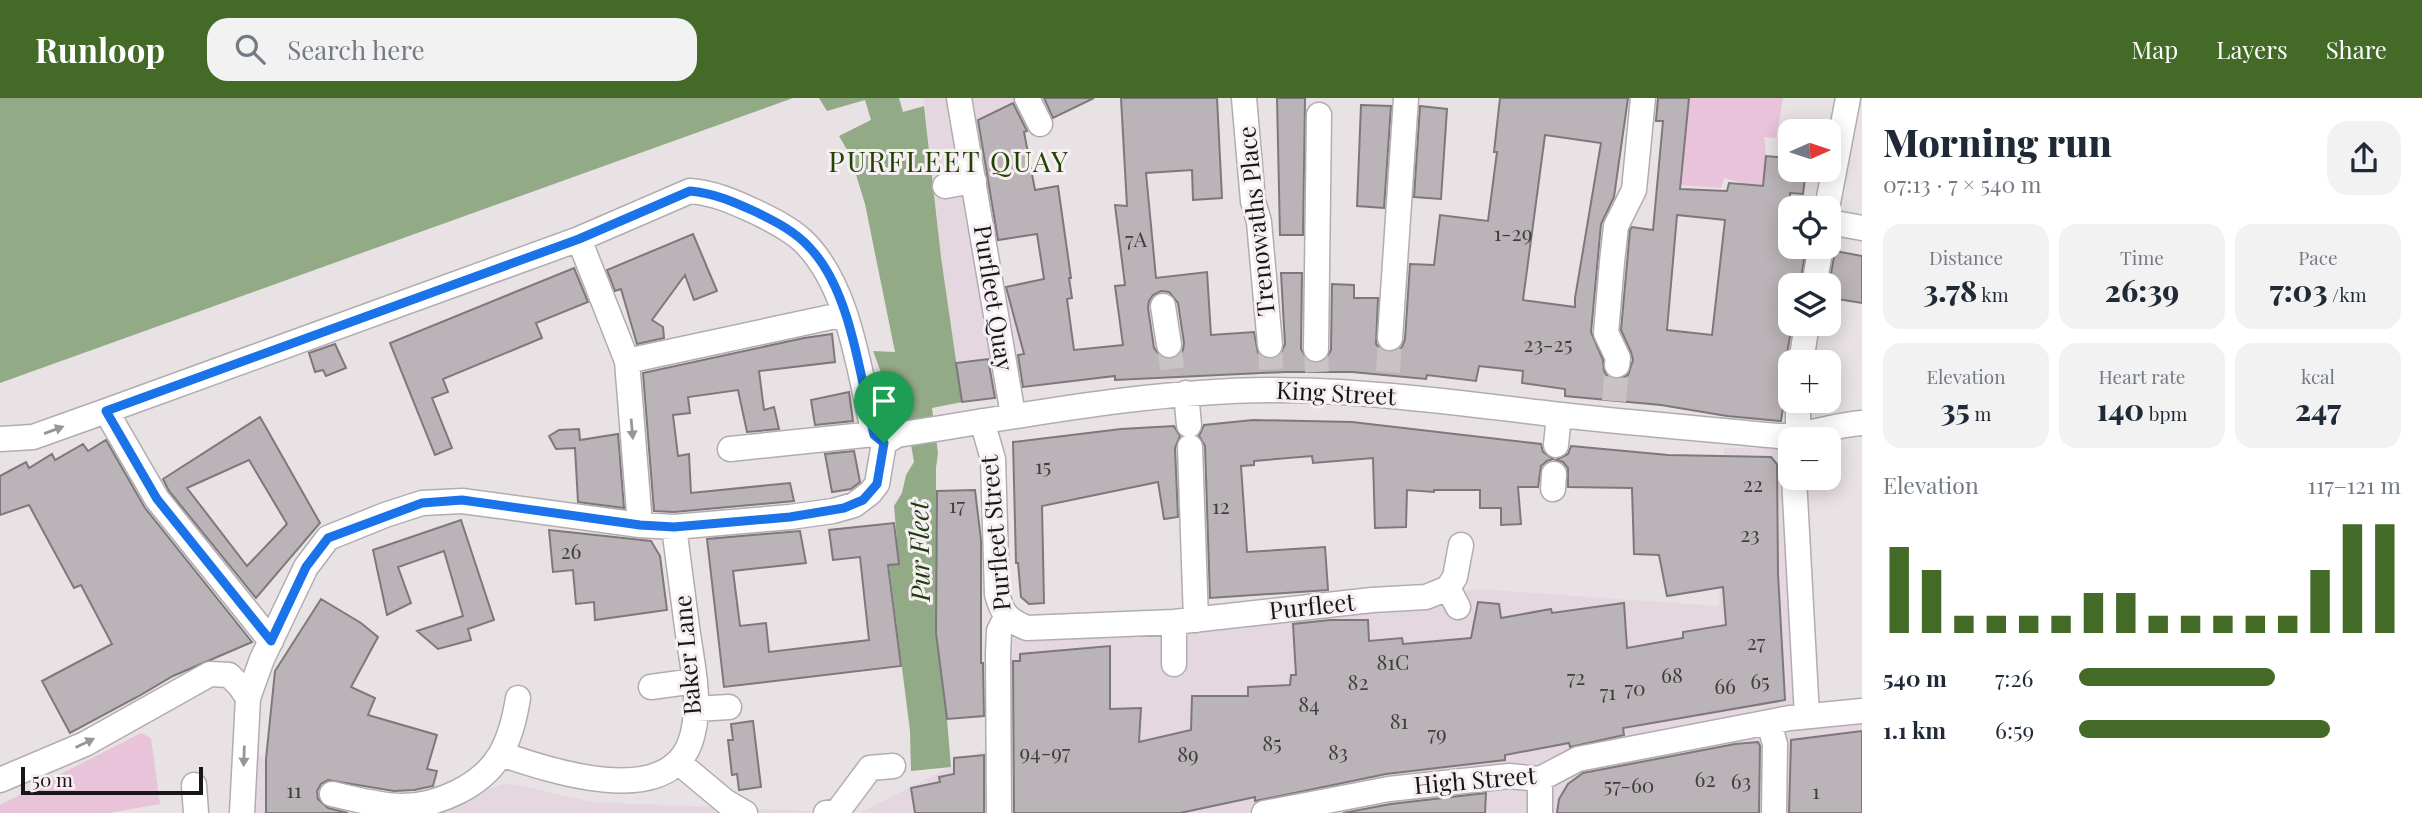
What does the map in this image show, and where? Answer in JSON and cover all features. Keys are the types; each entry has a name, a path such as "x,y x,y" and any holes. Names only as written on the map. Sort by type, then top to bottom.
{"street":[{"name":"Purfleet Quay","path":"959,98 1013,415"},
{"path":"1027,98 1040,124"},
{"name":"Trenowaths Place","path":"1244,98 1270,345"},
{"path":"1390,338 1406,98"},
{"path":"1617,365 1618,358 1606,333 1612,262 1616,226 1634,190 1643,98"},
{"path":"1829,196 1847,98"},
{"path":"1316,371 1319,115"},
{"path":"945,186 974,181"},
{"path":"0,439 33,437 106,411 579,239 675,195 690,191 726,198 763,216 800,238 820,260 845,314 885,438 877,484 870,493 854,505 833,511 674,527 640,525 462,500 422,503 328,538 306,567 248,698 242,813"},
{"path":"1841,224 1862,228"},
{"path":"579,239 627,361 640,525"},
{"path":"1163,306 1169,345"},
{"path":"627,361 845,314"},
{"name":"King Street","path":"730,449 885,438 1178,388 1272,381 1316,371 1559,415 1613,411 1778,435"},
{"path":"1174,664 1185,621 1189,436 1178,388"},
{"path":"106,411 157,499 271,641"},
{"path":"1556,445 1559,415"},
{"name":"Purfleet Street","path":"973,423 993,459 997,594 1000,609 1006,617 999,631 998,654 999,813"},
{"name":"King Street","path":"1836,427 1862,423"},
{"path":"1795,490 1807,716"},
{"name":"Baker Lane","path":"674,527 695,681 696,709 690,745 678,762"},
{"name":"Purfleet","path":"1006,617 1027,628 1185,621 1372,600 1453,597 1461,545"},
{"path":"0,780 85,744 210,674 229,675 248,698"},
{"path":"651,687 695,681"},
{"path":"332,794 402,806 424,804 463,789 491,768 501,754 512,726 518,698"},
{"path":"696,709 729,707"},
{"name":"High Street","path":"1264,813 1389,789 1508,776 1540,779 1578,759 1694,735 1807,716 1862,711"},
{"path":"1769,723 1775,744 1774,813"},
{"path":"501,754 548,769 603,780 643,778 662,773 678,762 733,809"},
{"path":"832,812 877,762"},
{"path":"1540,779 1540,813"},
{"path":"194,785 197,813"}],"shaded area":[{"name":"Purfleet Quay","path":"924,98 1023,98 978,120 1004,288 1020,341 1026,387 997,398 991,359 956,363 941,257"},
{"path":"1689,98 1783,98 1776,138 1764,137 1766,156 1762,189 1724,178 1721,188 1680,185"},
{"path":"1724,448 1778,448 1778,490 1791,490 1807,716 1862,711 1862,813 859,813 990,747 1006,643 1021,636 1363,607 1479,589 1719,606"},
{"path":"141,733 151,738 160,804 109,813 0,813 0,805"},
{"path":"256,753 266,761 331,779 324,800 410,813 249,813"},
{"path":"507,783 593,802 859,813 410,813"}],"water":[{"path":"0,98 793,98 0,383"},
{"name":"Pur Fleet","path":"819,98 899,98 903,112 924,106 941,257 962,402 932,408 938,453 936,633 951,767 911,771 910,731 889,565 899,564 894,506 914,462 906,415 896,413 873,351 895,352 865,204 850,155 839,136 871,120 865,100 827,111"}],"building":[{"path":"1044,98 1094,98 1053,118"},
{"path":"1121,98 1217,98 1222,198 1193,200 1192,170 1146,173 1156,278 1207,272 1211,335 1254,332 1258,353 1271,360 1279,357 1285,344 1281,273 1302,273 1301,349 1308,361 1316,364 1324,362 1331,350 1332,284 1354,285 1354,298 1378,298 1376,344 1388,353 1396,352 1405,339 1410,264 1434,265 1440,215 1488,221 1497,152 1494,152 1500,98 1628,98 1614,197 1601,224 1591,332 1603,360 1604,371 1608,377 1616,380 1628,375 1633,360 1621,330 1630,230 1632,227 1653,230 1663,121 1656,121 1658,98 1689,98 1680,189 1727,191 1729,183 1763,186 1766,156 1778,157 1778,182 1804,182 1803,194 1778,196 1778,259 1804,259 1802,273 1778,273 1778,336 1790,336 1788,350 1778,350 1778,413 1782,413 1781,421 1565,396 1565,389 1522,383 1523,371 1479,366 1476,381 1427,375 1426,379 1352,372 1285,372 1115,380 1115,376 1023,387 1018,355 1024,354 1006,287 1044,279 1037,234 998,240 978,120 1013,103 1027,131 1024,132 1035,190 1058,186 1071,278 1072,298 1067,299 1074,350 1123,345 1115,286 1125,285 1115,205 1127,206","holes":["1545,135 1601,143 1575,307 1523,300","1677,215 1725,220 1712,335 1667,330","1161,291 1169,292 1178,303 1184,343 1179,356 1171,360 1163,359 1154,348 1148,308 1153,295"]},
{"path":"1277,98 1305,98 1303,235 1280,235"},
{"path":"1361,105 1391,106 1384,208 1357,206"},
{"path":"1420,106 1447,109 1441,199 1414,197"},
{"path":"693,234 717,291 694,300 685,275 652,320 663,327 664,338 637,344 621,289 615,291 607,270"},
{"path":"1841,252 1862,256 1862,303 1841,300 1841,273 1831,273 1834,259 1841,259"},
{"path":"574,268 588,302 536,323 542,338 443,379 448,392 432,398 452,448 435,455 390,343"},
{"path":"832,334 835,362 759,371 764,410 774,407 779,429 747,432 738,390 688,397 690,413 673,415 678,456 689,454 691,493 790,483 794,501 674,512 654,511 643,373"},
{"path":"335,344 346,368 326,376 323,370 315,372 309,353"},
{"path":"988,359 995,398 962,402 956,363"},
{"path":"849,392 853,421 815,425 811,400"},
{"path":"260,417 320,523 256,598 169,491 163,479","holes":["249,460 287,524 247,566 187,488"]},
{"path":"1253,420 1352,422 1541,444 1543,452 1553,459 1541,466 1538,487 1518,487 1521,524 1501,525 1501,508 1480,508 1480,490 1407,490 1406,527 1375,528 1373,458 1313,463 1312,456 1254,461 1254,465 1241,466 1247,552 1325,547 1328,590 1210,598 1205,446 1199,436 1204,425"},
{"path":"1174,426 1180,436 1175,448 1178,517 1164,519 1158,482 1042,506 1044,603 1029,604 1021,597 1016,563 1013,442 1121,429"},
{"path":"579,429 580,440 618,434 624,508 578,502 575,448 556,449 549,436 559,430"},
{"path":"106,440 145,508 252,642 173,676 70,733 42,681 112,644 81,585 74,588 29,505 0,515 0,476 26,462 29,468 52,454 55,460 83,444 88,451"},
{"path":"1571,446 1668,455 1771,457 1777,464 1778,574 1785,700 1623,728 1624,735 1570,747 1569,743 1505,755 1505,760 1386,774 1255,801 1255,797 1180,813 1014,813 1013,661 1020,661 1020,654 1110,646 1110,709 1141,708 1139,742 1191,730 1192,696 1248,696 1248,687 1290,685 1291,675 1296,675 1293,624 1368,620 1369,641 1402,638 1403,644 1471,638 1478,602 1499,604 1501,618 1551,609 1552,613 1624,603 1627,648 1683,638 1683,632 1726,625 1723,587 1667,596 1659,555 1634,554 1632,488 1568,487 1568,468 1563,462 1556,460 1568,454"},
{"path":"854,451 860,482 851,489 832,492 825,454"},
{"path":"975,490 981,540 984,716 947,719 936,633 937,491"},
{"path":"461,520 494,620 468,629 471,640 438,649 417,631 463,616 444,551 398,567 411,603 387,615 373,550"},
{"path":"894,523 899,564 888,565 901,666 724,687 707,539 800,531 806,563 733,571 740,626 766,623 769,652 869,640 860,557 833,560 829,530"},
{"path":"549,530 651,541 660,556 667,610 595,620 594,602 576,604 573,570 553,572"},
{"path":"321,599 361,623 378,637 351,687 375,698 368,715 437,735 427,769 437,771 433,786 414,790 394,791 328,780 321,784 317,791 318,799 328,808 348,813 266,813 266,759 275,671"},
{"path":"753,721 761,787 739,790 737,774 732,775 728,740 733,740 731,724"},
{"path":"1862,731 1862,813 1789,813 1791,740"},
{"path":"1758,742 1759,813 1557,813 1559,799 1568,784 1583,773"},
{"path":"984,755 984,813 915,813 911,788 940,782 939,777 954,774 954,758"},
{"path":"1486,793 1485,813 1343,813 1391,804"}],"tunnel":[{"path":"1388,372 1390,338"},
{"path":"1169,345 1173,376"},
{"path":"1270,345 1271,373"},
{"path":"1316,349 1317,372"},
{"path":"1614,401 1617,365"}],"district":[{"name":"PURFLEET QUAY","path":"949,162"}],"route":[{"path":"690,191 726,198 774,221 800,238 820,260 835,286 845,314 874,435 884,443 877,484 863,500 833,511 790,517 674,527 640,525 462,500 422,503 328,538 306,567 271,641 157,499 106,411 579,239 675,195 690,191"}]}
